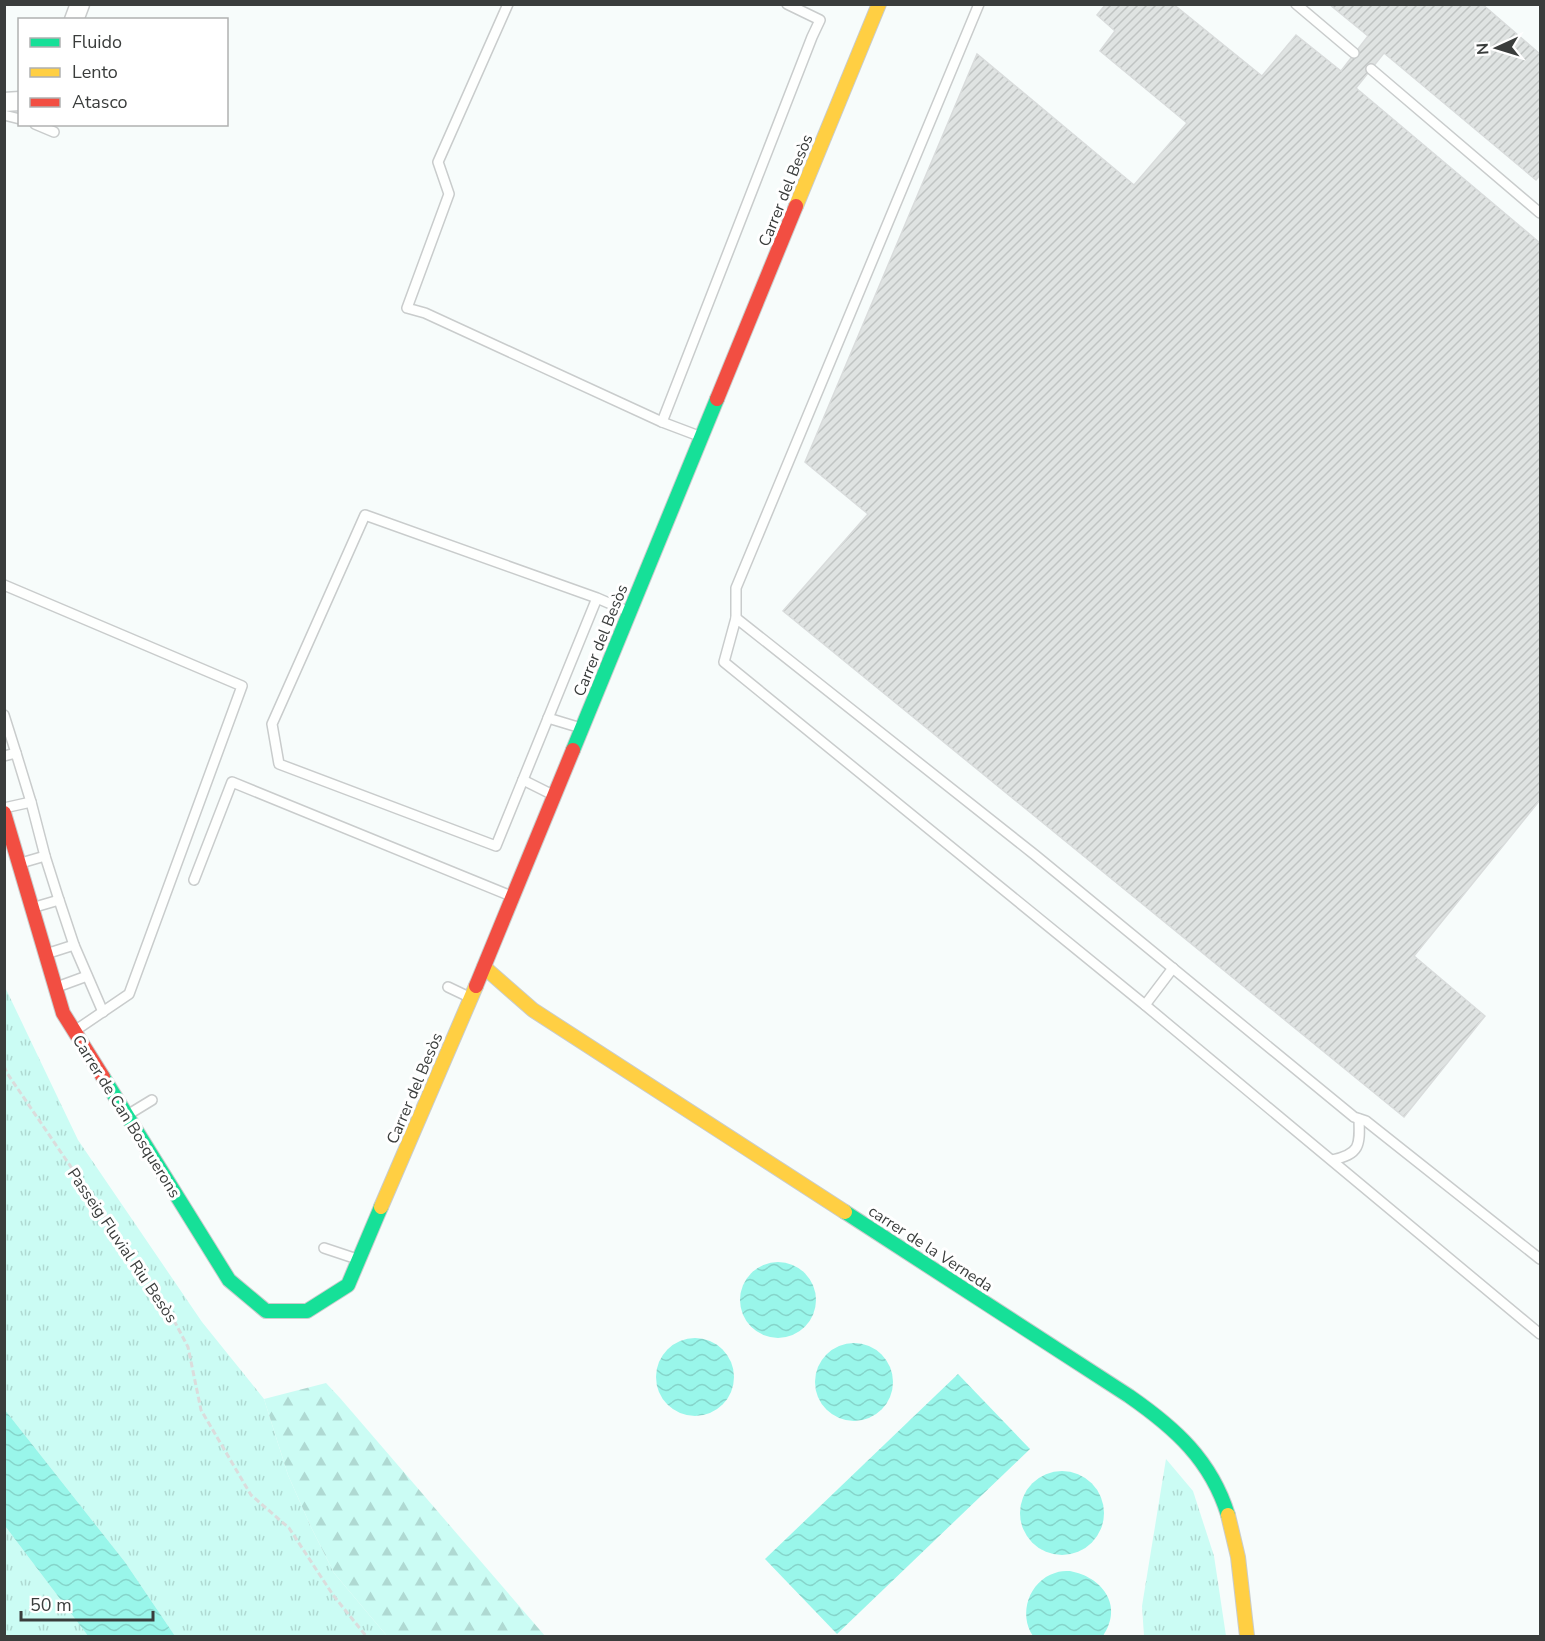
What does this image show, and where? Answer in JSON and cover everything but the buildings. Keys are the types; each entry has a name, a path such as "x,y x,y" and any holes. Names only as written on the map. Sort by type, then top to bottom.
{"street":[{"name":"Carrer del Besòs","path":"348,1285 484,967 879,4"},
{"name":"Carrer de Can Bosquerons","path":"4,813 63,1013 229,1280 266,1311 307,1311 348,1285"},
{"name":"carrer de la Verneda","path":"484,967 533,1010 1129,1396 1182,1437 1210,1473 1227,1510 1235,1535 1241,1568 1247,1636"}],"lane":[{"path":"508,4 438,162 448,194 407,308 425,313 662,422 701,437"},
{"path":"662,422 820,20 787,4"},
{"path":"979,4 736,588 736,618 724,662 1145,1005 1540,1334"},
{"path":"1296,4 1354,54"},
{"path":"1371,69 1540,213"},
{"path":"40,126 54,132"},
{"path":"597,598 496,846 279,764 272,724 365,515 597,598 630,612"},
{"path":"4,585 242,686 129,994 74,1032"},
{"path":"736,618 1025,847 1354,1117 1366,1121 1540,1259"},
{"path":"4,715 45,856 74,945 103,1012"},
{"path":"548,718 582,728"},
{"path":"4,756 16,753"},
{"path":"523,780 554,795"},
{"path":"194,880 232,782 513,896"},
{"path":"4,808 31,802"},
{"path":"19,864 45,856"},
{"path":"32,908 59,900"},
{"path":"46,954 74,945"},
{"path":"1145,1005 1173,968"},
{"path":"55,988 87,976"},
{"path":"450,988 471,998"},
{"path":"127,1115 152,1100"},
{"path":"1332,1160 1349,1157 1357,1148 1360,1135 1359,1119"},
{"path":"324,1248 359,1260"}],"path":[{"name":"Passeig Fluvial Riu Besòs","path":"4,1066 169,1311 188,1347 201,1410 251,1495 290,1528 333,1595 366,1636"}],"green space":[{"path":"4,985 78,1140 202,1322 264,1399 288,1475 334,1573 387,1636 175,1636 125,1562 5,1410"},
{"path":"326,1383 545,1636 387,1636 334,1573 288,1475 264,1399"},
{"path":"1166,1459 1193,1491 1214,1556 1226,1636 1144,1636 1142,1606"},
{"path":"5,1526 88,1636 5,1636"}],"water":[{"path":"771,1262 785,1262 799,1268 810,1279 816,1293 813,1315 805,1327 785,1338 771,1338 757,1332 746,1321 740,1307 740,1293 746,1279 757,1268"},
{"path":"695,1338 710,1341 722,1350 731,1362 734,1377 731,1392 722,1404 710,1413 695,1416 680,1413 668,1404 659,1392 656,1377 659,1362 668,1350 680,1341"},
{"path":"846,1343 862,1343 876,1349 887,1360 893,1374 893,1390 887,1404 876,1415 862,1421 846,1421 832,1415 821,1404 815,1390 815,1374 821,1360 832,1349"},
{"path":"958,1374 1030,1449 837,1634 765,1559"},
{"path":"5,1410 125,1562 175,1636 88,1636 5,1526"},
{"path":"1054,1471 1070,1471 1086,1478 1097,1489 1104,1505 1101,1529 1092,1543 1070,1555 1054,1555 1038,1548 1027,1537 1020,1521 1020,1505 1027,1489 1038,1478"},
{"path":"1070,1571 1092,1579 1106,1594 1111,1614 1109,1625 1103,1636 1033,1636 1026,1618 1029,1599 1033,1591 1046,1577"}],"traffic: fast":[{"path":"573,750 717,399"},
{"path":"103,1077 229,1280 266,1311 307,1311 348,1285 381,1207"},
{"path":"845,1212 1129,1396 1161,1420 1176,1433 1201,1462 1221,1495 1228,1515"}],"traffic: slow":[{"path":"796,206 879,4"},
{"path":"484,967 533,1010 845,1212"},
{"path":"381,1207 476,986"},
{"path":"1228,1515 1238,1557 1247,1636"}],"traffic: jam":[{"path":"717,399 796,206"},
{"path":"476,986 573,750"},
{"path":"4,813 63,1013 103,1077"}]}
